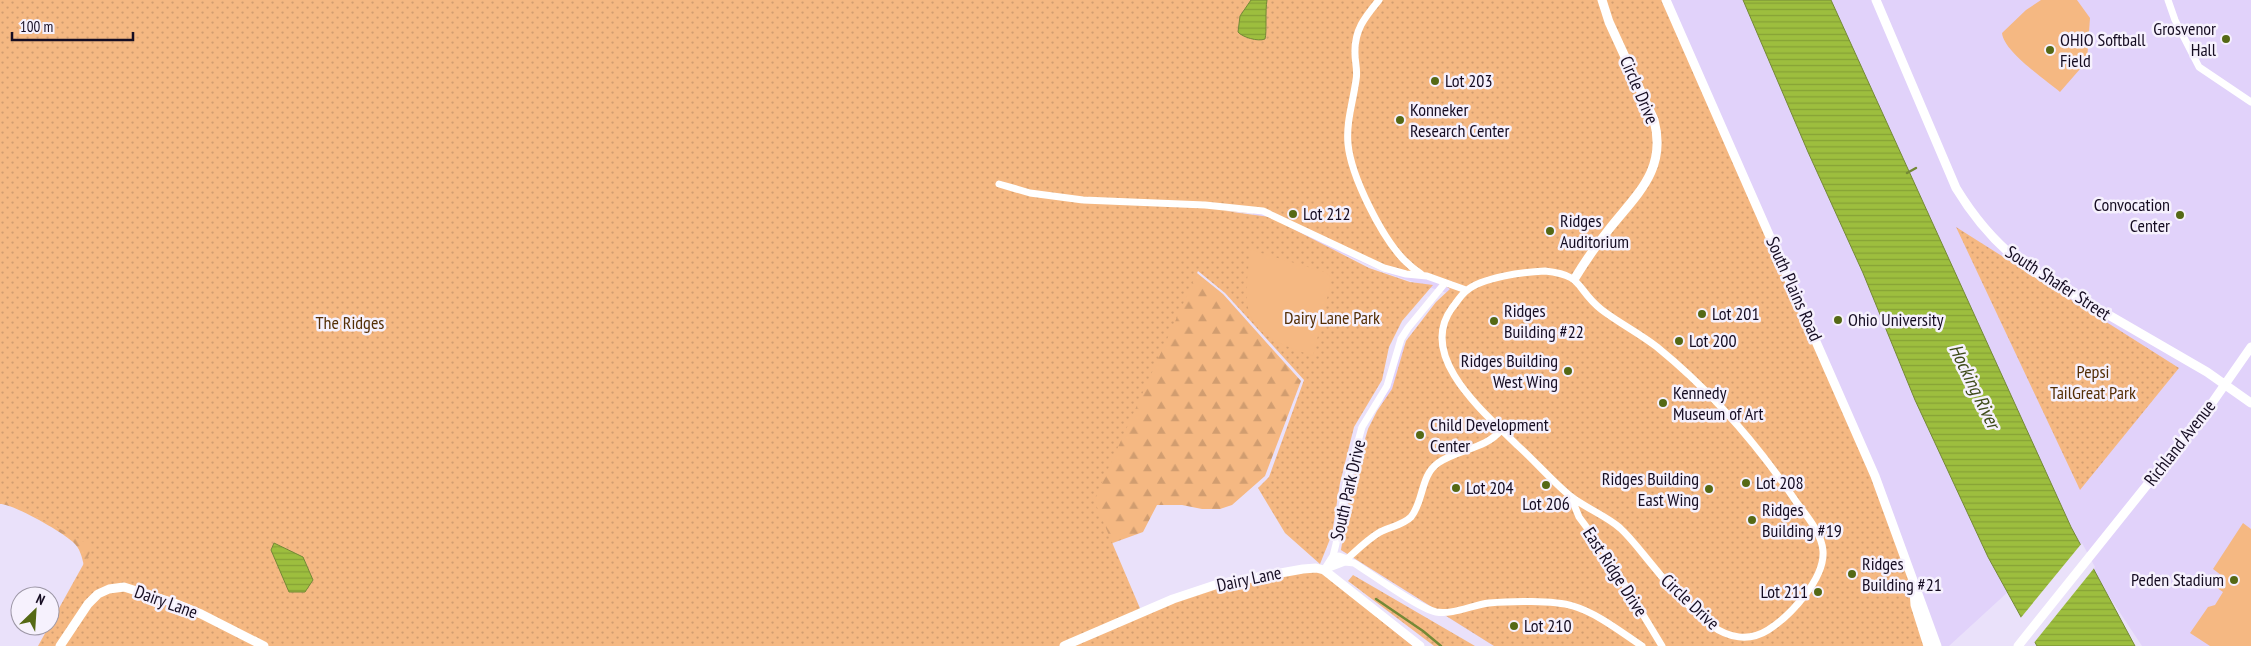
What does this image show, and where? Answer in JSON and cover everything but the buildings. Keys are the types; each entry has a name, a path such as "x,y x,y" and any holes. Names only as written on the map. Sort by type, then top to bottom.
{"street":[{"path":"1379,0 1361,23 1356,35 1355,55 1357,72 1348,122 1348,144 1353,172 1370,207 1403,260 1421,274 1466,290 1485,281 1533,272 1553,272 1575,278"},
{"name":"Circle Drive","path":"1466,290 1445,320 1442,330 1443,350 1457,381 1502,430 1570,496 1616,525 1694,611 1717,629 1732,636 1745,638 1770,629 1804,596 1815,582 1820,571 1823,552 1819,537 1784,484 1744,433 1686,374 1657,347 1591,300 1575,278 1589,254 1642,189 1654,168 1657,151 1657,131 1654,120 1609,22 1602,0"},
{"name":"South Plains Road","path":"1666,0 1875,476 1937,646"},
{"name":"South Shafer Street","path":"1876,0 1956,188 1969,210 1992,238 2017,261 2031,270 2207,372 2251,403"},
{"path":"2168,0 2175,20 2199,67 2251,102"},
{"path":"999,184 1030,193 1082,200 1256,209 1277,215 1392,270 1406,274 1421,274"},
{"name":"South Park Drive","path":"1324,570 1333,556 1346,485 1362,427 1387,386 1396,352 1404,334 1445,283"},
{"name":"Richland Avenue","path":"2018,646 2106,538 2225,386 2251,347"},
{"path":"1324,570 1339,556 1347,558 1380,532 1410,518 1427,475 1439,462 1490,441 1502,430"},
{"name":"East Ridge Drive","path":"1570,496 1579,517 1604,552 1662,646"},
{"path":"1324,570 1345,562 1354,563 1419,604 1436,612 1446,612 1472,605 1498,602 1574,606 1600,619 1642,646"},
{"name":"Dairy Lane","path":"1064,646 1178,597 1210,586 1280,572 1313,568 1324,570"},
{"path":"1324,570 1420,646"},
{"name":"South Plains Road","path":"1914,580 1916,605 1928,646"},
{"name":"Dairy Lane","path":"60,646 88,604 98,594 124,587 174,602 264,646"}],"shaded area":[{"name":"Ohio University","path":"1236,0 2251,0 2251,646 2142,646 2069,536 1949,646 1494,646 1341,550 1358,468 1403,347 1447,293 1389,274 1253,215"}],"green space":[{"name":"The Ridges","path":"0,0 1666,0 1903,549 1928,646 1494,646 1341,550 1351,487 1368,429 1377,411 1392,389 1406,341 1436,302 1450,289 1433,277 1400,273 1277,215 1225,211 1270,217 1369,268 1410,282 1433,285 1402,321 1389,347 1382,380 1354,427 1340,483 1332,534 1320,564 1285,533 1258,488 1269,477 1304,380 1225,293 1198,271 1094,500 1142,613 1183,595 1316,568 1413,646 38,646 44,636 60,636 60,606 93,547 0,496"},
{"name":"OHIO Softball Field","path":"2041,0 2077,0 2090,18 2087,61 2060,92 2017,57 2004,40 2002,33 2026,10"},
{"path":"907,58 1178,269 1197,273 1223,294 1301,381 1265,476 1232,505 1220,509 1202,509 1182,505 1157,505 1143,532 1110,544"},
{"name":"Pepsi TailGreat Park","path":"1956,227 2179,368 2080,490"},
{"path":"1251,250 1325,272 1332,278 1313,356 1274,340 1261,331 1253,320 1248,308 1247,292"},
{"path":"0,493 106,550 84,566 79,550 73,542 38,519 7,505 0,504"},
{"name":"Peden Stadium","path":"2243,523 2251,529 2251,646 2210,646 2190,633 2208,607 2215,605 2223,592 2213,585 2221,575 2213,569"},
{"path":"1353,575 1475,646 1434,646 1348,581"}],"water":[{"path":"1251,0 1267,0 1265,39 1250,38 1238,32 1240,16"},
{"name":"Hocking River","path":"1743,0 1831,0 2071,527 2135,646 2037,646 1988,557 1915,400 1863,273 1808,152"},
{"path":"274,543 303,557 313,580 305,592 289,592 271,550"}],"pier":[{"path":"2082,543 2095,567 2033,644 2019,620"}],"waterway":[{"path":"1907,173 1916,168"},
{"path":"1376,599 1423,631 1441,646"}],"place":[{"name":"Grosvenor Hall","path":"2226,39"},
{"name":"OHIO Softball Field","path":"2050,50"},
{"name":"Lot 203","path":"1435,81"},
{"name":"Konneker Research Center","path":"1400,120"},
{"name":"Lot 212","path":"1293,214"},
{"name":"Convocation Center","path":"2180,215"},
{"name":"Ridges Auditorium","path":"1550,231"},
{"name":"Lot 201","path":"1702,314"},
{"name":"Ohio University","path":"1838,320"},
{"name":"Ridges Building #22","path":"1494,321"},
{"name":"Lot 200","path":"1679,341"},
{"name":"Ridges Building West Wing","path":"1568,371"},
{"name":"Kennedy Museum of Art","path":"1663,403"},
{"name":"Child Development Center","path":"1420,435"},
{"name":"Lot 208","path":"1746,483"},
{"name":"Lot 206","path":"1546,485"},
{"name":"Lot 204","path":"1456,488"},
{"name":"Ridges Building East Wing","path":"1709,489"},
{"name":"Ridges Building #19","path":"1752,520"},
{"name":"Ridges Building #21","path":"1852,574"},
{"name":"Peden Stadium","path":"2234,580"},
{"name":"Lot 211","path":"1818,592"},
{"name":"Lot 210","path":"1514,626"}],"park label":[{"name":"Dairy Lane Park","path":"1332,318"}]}
